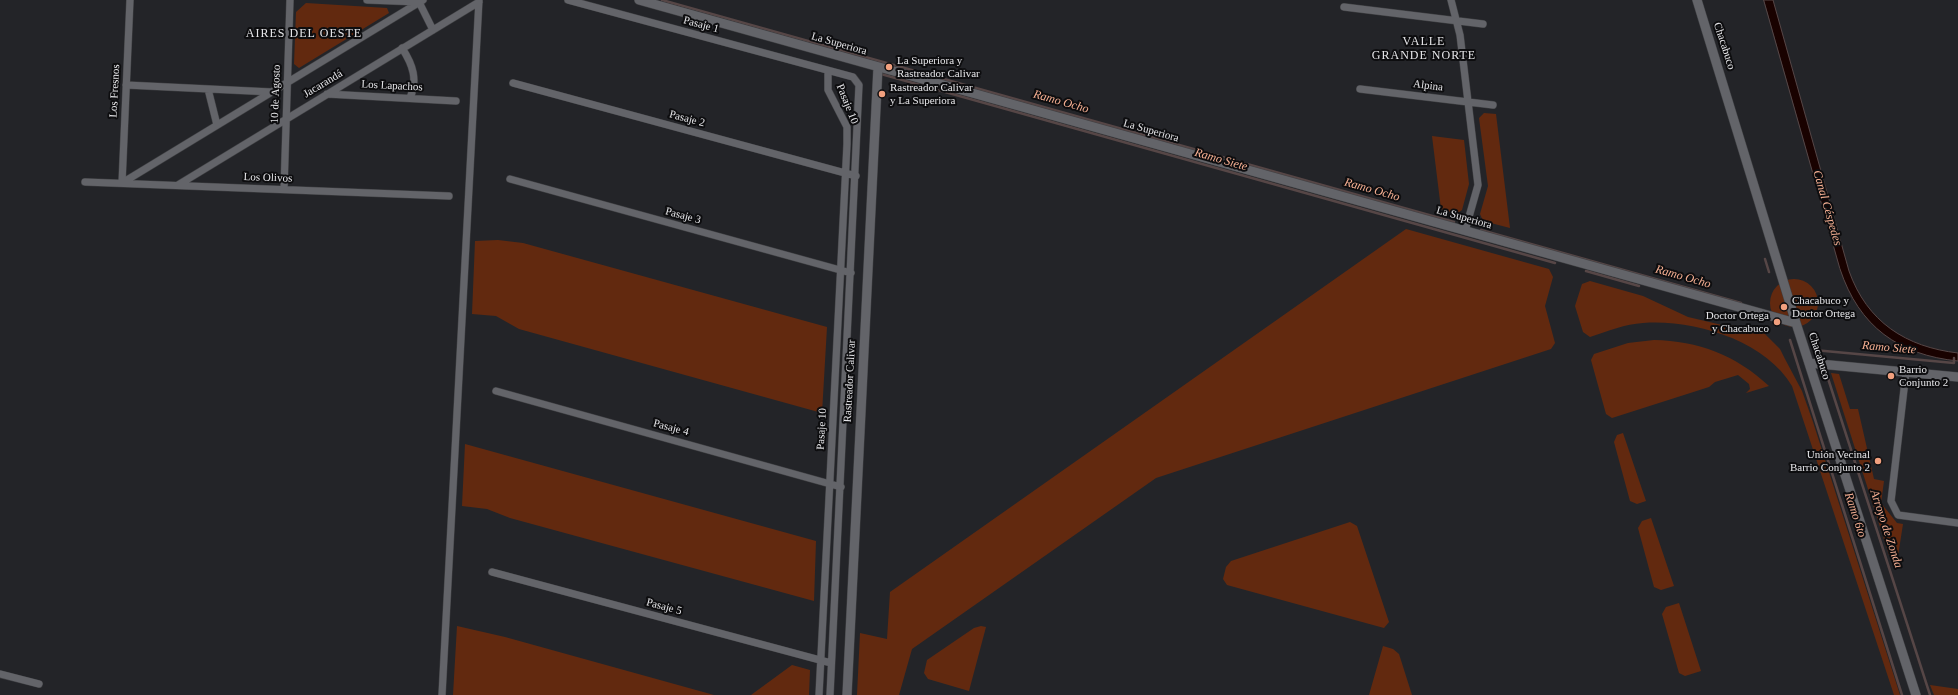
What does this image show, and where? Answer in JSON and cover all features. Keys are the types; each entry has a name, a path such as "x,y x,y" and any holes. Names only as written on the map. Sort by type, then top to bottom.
{"street":[{"name":"Los Fresnos","path":"122,183 130,0"},
{"name":"10 de Agosto","path":"284,189 290,0"},
{"path":"367,0 421,1 433,30"},
{"name":"Pasaje 1","path":"568,0 828,71"},
{"name":"La Superiora","path":"639,0 1796,323"},
{"path":"1451,0 1460,35 1478,185 1466,231"},
{"name":"Chacabuco","path":"1697,0 1796,323 1813,363 1916,695"},
{"name":"Jacarandá","path":"122,183 421,1"},
{"path":"442,695 479,1"},
{"name":"Jacarandá","path":"178,185 479,1"},
{"path":"1344,7 1483,24"},
{"path":"402,48 413,70 414,89 410,98"},
{"name":"Rastreador Calivar","path":"847,695 878,67"},
{"name":"Pasaje 10","path":"819,695 846,174 847,127 828,90 828,71 853,77 859,85 856,176 830,695"},
{"name":"Pasaje 2","path":"513,83 856,176"},
{"path":"126,85 272,92"},
{"path":"208,89 217,125"},
{"name":"Alpina","path":"1360,89 1493,105"},
{"name":"Los Lapachos","path":"327,94 456,101"},
{"name":"Pasaje 3","path":"510,179 851,273"},
{"name":"Los Olivos","path":"85,182 449,196"},
{"path":"1813,363 1958,377"},
{"path":"1906,372 1890,501 1898,515 1958,523"},
{"name":"Pasaje 4","path":"496,391 841,487"},
{"name":"Pasaje 5","path":"492,572 831,664"},
{"path":"0,674 39,684"}],"shaded area":[{"path":"306,3 387,8 389,13 299,68 294,64 296,12"},
{"path":"1484,113 1496,114 1510,228 1483,221 1480,214 1488,186 1479,118"},
{"path":"1432,136 1464,140 1469,184 1462,210 1456,214 1441,209"},
{"path":"1406,229 1549,269 1553,277 1545,306 1555,343 1551,349 1156,478 912,649 899,695 857,695 860,633 887,639 890,592"},
{"path":"498,240 523,243 827,327 822,413 519,329 496,316 472,314 475,241"},
{"path":"1794,279 1803,281 1811,286 1816,294 1818,303 1816,312 1811,320 1803,325 1794,327 1785,325 1777,320 1772,312 1770,303 1772,294 1777,286 1785,281"},
{"path":"1590,281 1643,296 1688,317 1722,325 1750,327 1765,334 1780,349 1802,391 1813,422 1900,695 1894,695 1792,386 1780,370 1764,356 1746,345 1705,329 1684,325 1643,323 1623,326 1590,337 1583,332 1575,306 1582,284"},
{"path":"1654,340 1686,343 1716,352 1743,366 1769,386 1746,393 1750,389 1749,384 1738,375 1715,382 1709,387 1612,418 1606,414 1591,360 1594,354 1628,343"},
{"path":"1831,373 1839,374 1850,409 1858,409 1874,479 1884,481 1881,503 1897,523 1903,524 1898,556 1889,555"},
{"path":"1623,433 1646,501 1637,504 1630,501 1614,442 1617,435"},
{"path":"465,444 816,541 814,601 510,518 487,509 462,506"},
{"path":"1651,518 1674,586 1661,590 1654,587 1638,528 1642,521"},
{"path":"1350,522 1357,526 1389,622 1384,628 1227,585 1223,579 1226,567 1231,561"},
{"path":"1679,603 1701,671 1685,676 1679,673 1662,614 1666,607"},
{"path":"457,626 505,637 714,695 453,695"},
{"path":"981,626 986,627 969,691 928,679 924,673 927,660 974,628"},
{"path":"1383,646 1393,649 1399,654 1412,695 1369,695"},
{"path":"792,665 810,670 809,695 751,695"},
{"path":"1930,685 1958,689 1958,695 1934,695"}],"water":[{"name":"Canal Céspedes","path":"1764,0 1773,0 1849,271 1857,289 1866,304 1878,318 1891,329 1905,338 1922,345 1958,353 1958,361 1937,358 1900,345 1870,322 1858,307 1848,289 1840,269"}],"waterway":[{"name":"Ramo Ocho","path":"662,0 1454,222"},
{"name":"Ramo Siete","path":"881,74 1555,263"},
{"name":"Ramo Ocho","path":"1481,230 1741,303"},
{"path":"1765,259 1769,272"},
{"name":"Ramo Siete","path":"1586,271 1639,286"},
{"name":"Ramo 6to","path":"1790,340 1902,695"},
{"name":"Ramo Siete","path":"1817,345 1822,362"},
{"name":"Ramo Siete","path":"1814,350 1954,363 1954,358"},
{"name":"Arroyo de Zonda","path":"1824,366 1930,695"}],"place":[{"name":"La Superiora y Rastreador Calivar","path":"889,67"},
{"name":"Rastreador Calivar y La Superiora","path":"882,94"},
{"name":"Chacabuco y Doctor Ortega","path":"1784,307"},
{"name":"Doctor Ortega y Chacabuco","path":"1777,322"},
{"name":"Barrio Conjunto 2","path":"1891,376"},
{"name":"Unión Vecinal Barrio Conjunto 2","path":"1878,461"}],"district":[{"name":"AIRES DEL OESTE","path":"304,34"},
{"name":"VALLE GRANDE NORTE","path":"1424,49"}]}
